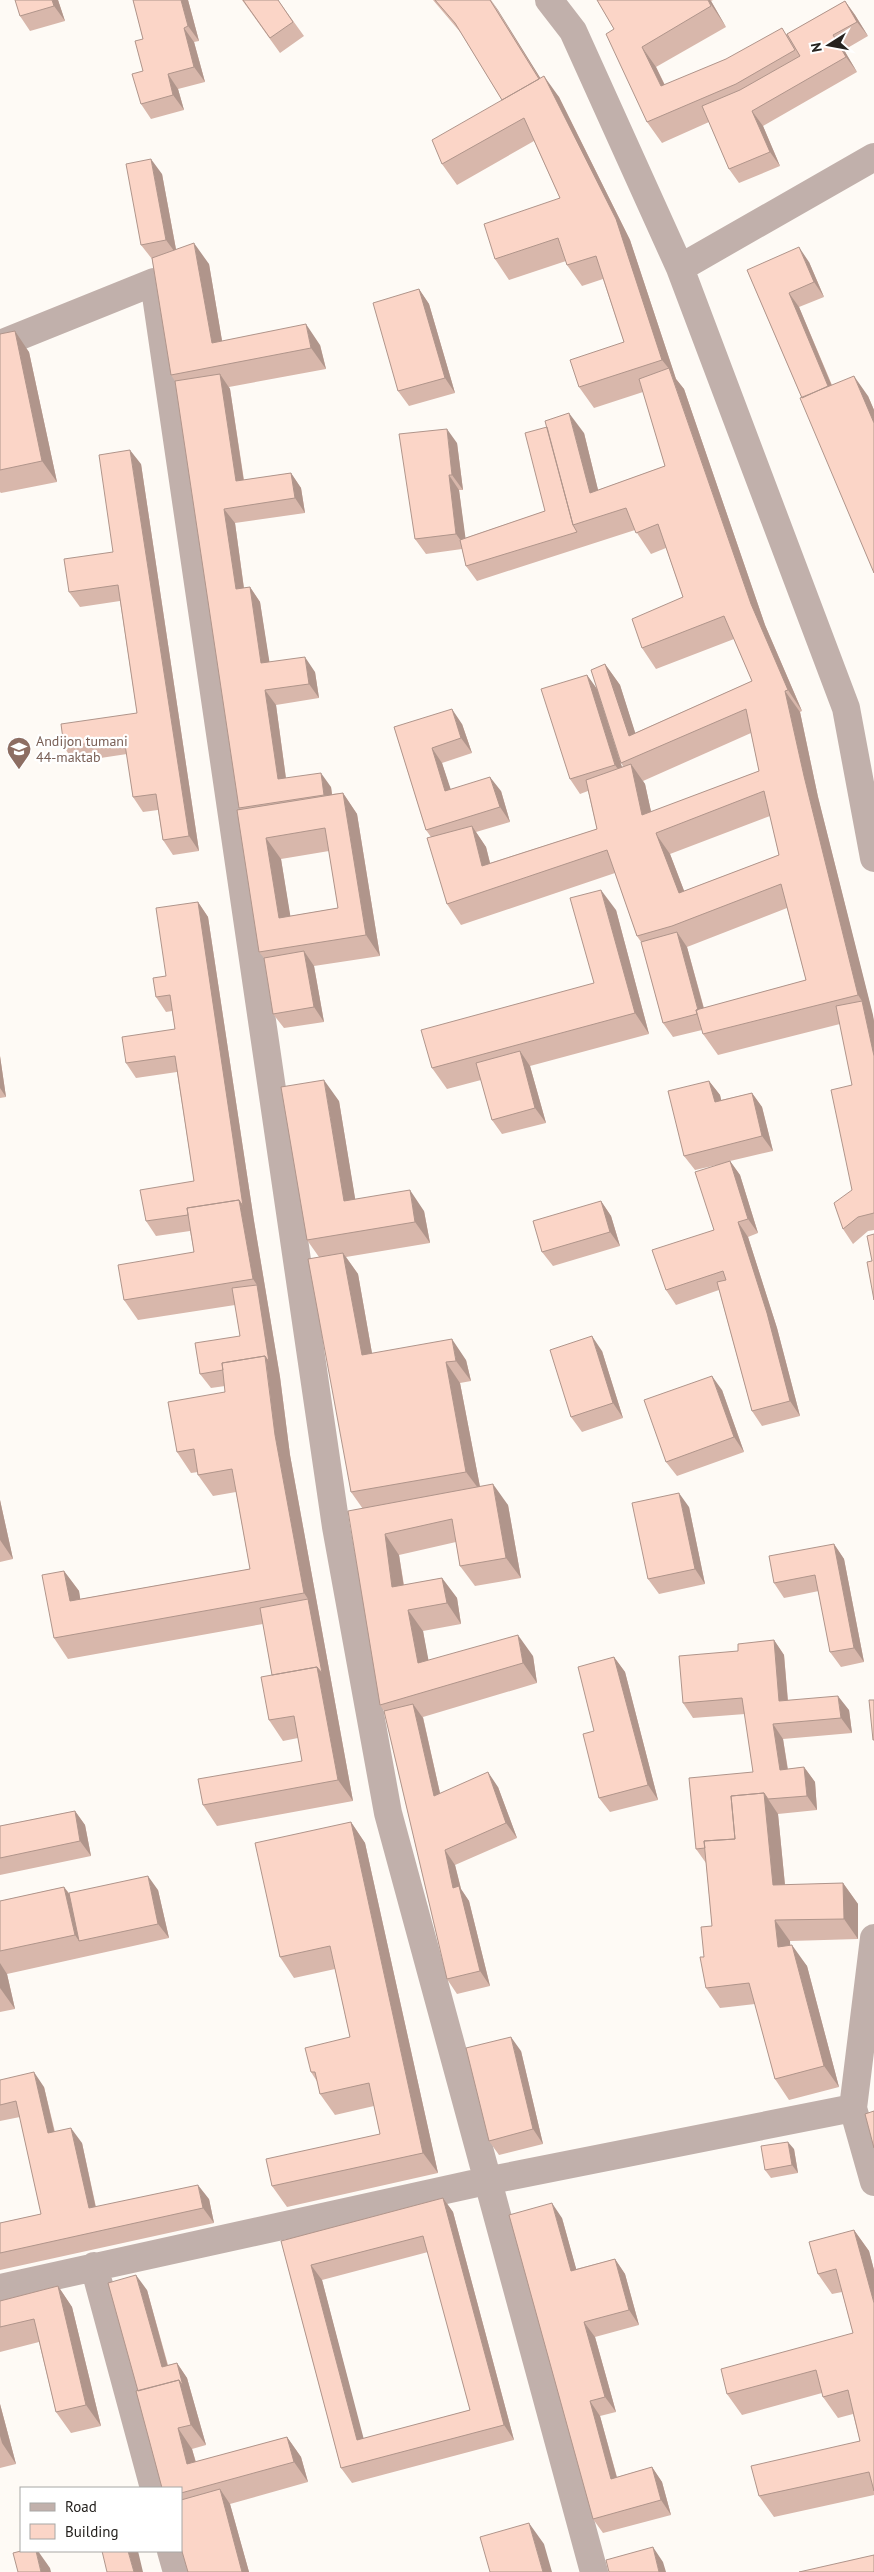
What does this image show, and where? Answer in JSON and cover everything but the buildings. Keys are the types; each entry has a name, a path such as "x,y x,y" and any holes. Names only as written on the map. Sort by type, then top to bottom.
{"street":[{"path":"549,0 573,31 680,268 846,708 874,858"},
{"path":"680,268 874,157"},
{"path":"0,344 154,282 336,1527 388,1813 486,2181 594,2572"},
{"path":"874,1938 853,2108 874,2182"},
{"path":"0,2288 486,2181 853,2108"},
{"path":"94,2266 154,2487"},
{"path":"171,2552 177,2572"}],"place":[{"name":"Andijon tumani 44-maktab","path":"19,770"}]}
